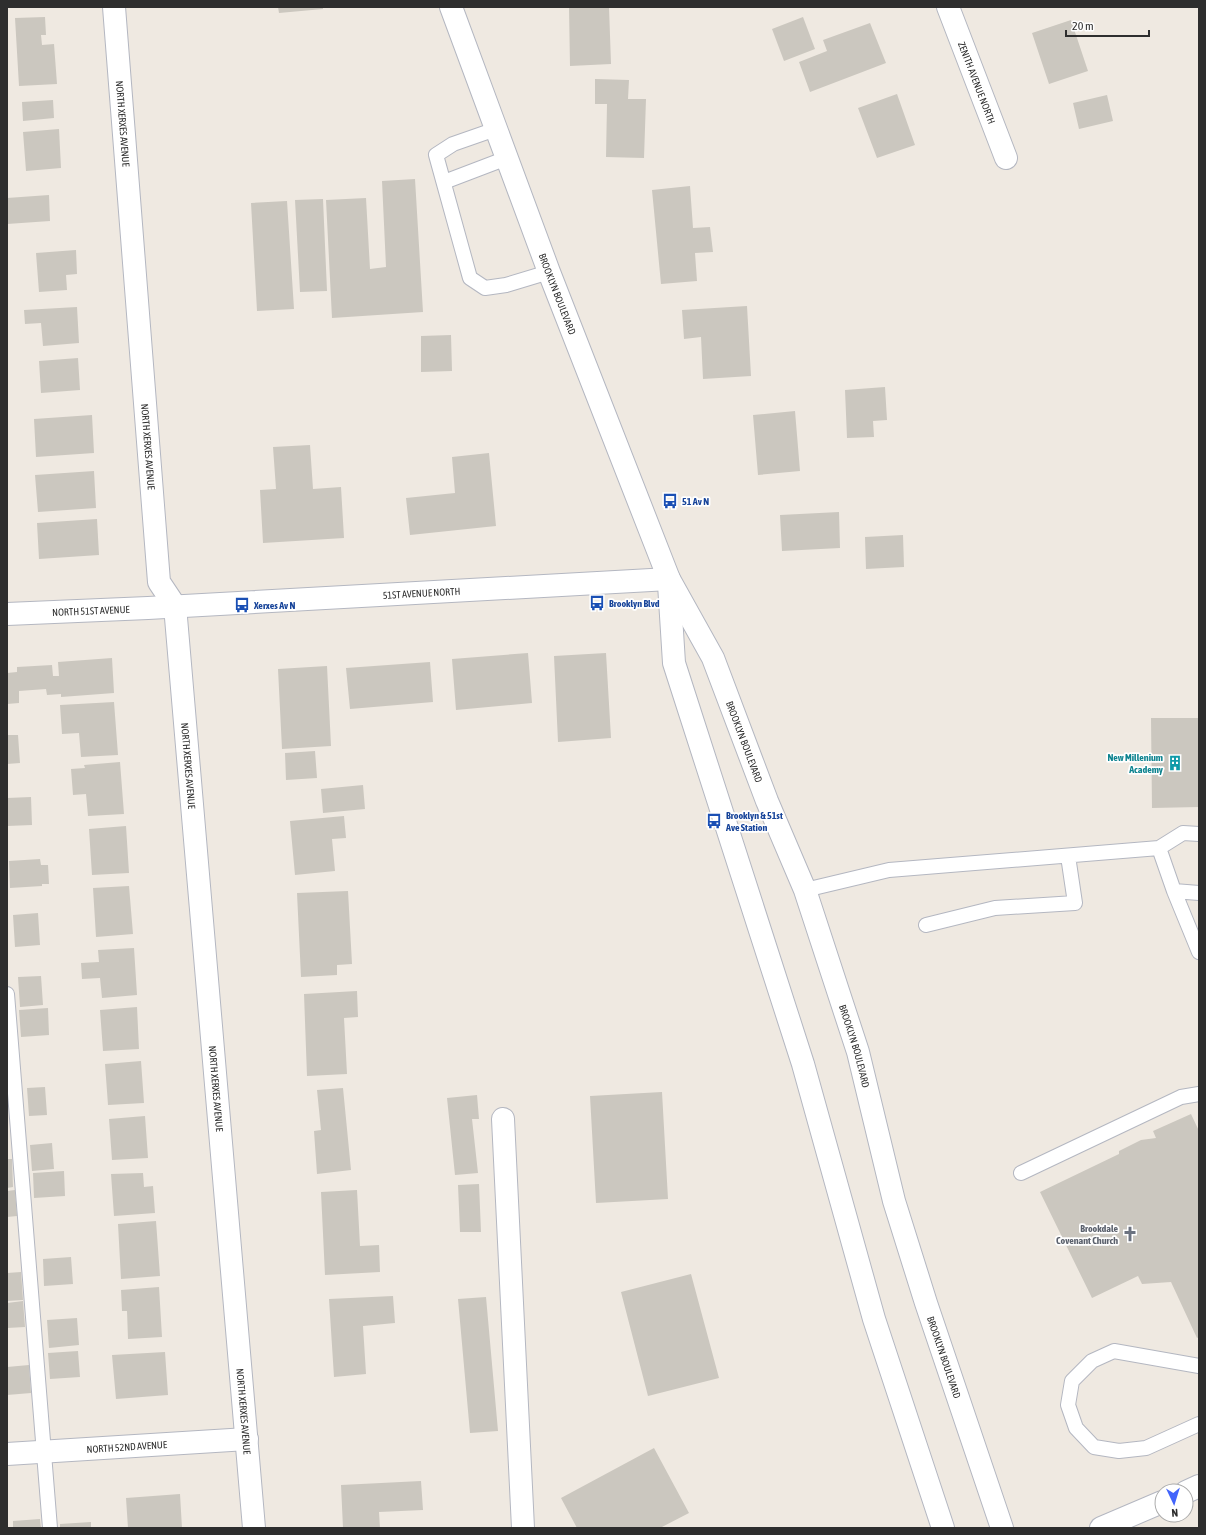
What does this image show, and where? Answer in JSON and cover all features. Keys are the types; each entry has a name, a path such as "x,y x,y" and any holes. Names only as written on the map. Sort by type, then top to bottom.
{"street":[{"name":"NORTH XERXES AVENUE","path":"114,7 159,582 175,606 254,1528"},
{"name":"BROOKLYN BOULEVARD","path":"451,7 549,272 669,579 713,658 767,801 805,890 858,1052 894,1201 931,1318 1002,1528"},
{"name":"ZENITH AVENUE NORTH","path":"948,7 1006,158"},
{"name":"51ST AVENUE NORTH","path":"175,606 669,579"},
{"name":"BROOKLYN BOULEVARD","path":"669,579 674,663 803,1064 874,1320 943,1528"},
{"name":"NORTH 51ST AVENUE","path":"7,614 175,606"},
{"path":"503,1119 524,1528"},
{"name":"NORTH 52ND AVENUE","path":"7,1454 247,1439"},
{"path":"1101,1528 1154,1505"}],"lane":[{"path":"496,129 453,144 436,154 470,278 485,288 506,285 549,272"},
{"path":"444,182 507,158"},
{"path":"805,890 889,870 1159,848 1183,833 1199,834"},
{"path":"1159,848 1174,891 1199,952"},
{"path":"926,925 994,908 1075,903 1068,856"},
{"path":"1174,891 1199,893"},
{"path":"7,994 50,1528"},
{"path":"1021,1173 1181,1097 1199,1094"},
{"path":"1199,1366 1114,1351 1092,1361 1072,1381 1068,1405 1076,1428 1094,1447 1119,1451 1146,1448 1199,1424"}],"building":[{"path":"278,7 323,7 323,9 279,13"},
{"path":"569,7 609,7 611,64 570,66"},
{"path":"45,17 46,35 41,35 42,45 54,44 57,84 19,86 15,18"},
{"path":"803,17 815,49 784,61 772,29"},
{"path":"1071,20 1088,71 1049,84 1032,33"},
{"path":"870,23 886,63 810,92 799,62 827,51 823,40"},
{"path":"595,79 629,80 628,99 646,99 644,158 606,157 607,104 595,104"},
{"path":"897,94 915,145 877,158 858,108"},
{"path":"1107,95 1113,121 1079,129 1073,103"},
{"path":"53,100 54,118 23,121 22,102"},
{"path":"59,129 61,168 26,171 23,132"},
{"path":"415,179 423,312 332,318 326,200 366,198 370,269 386,267 382,181"},
{"path":"690,186 693,228 710,227 713,252 695,253 697,281 661,284 652,190"},
{"path":"49,195 50,221 7,224 7,198"},
{"path":"323,199 327,291 300,292 295,200"},
{"path":"287,201 294,309 257,311 251,203"},
{"path":"76,250 77,274 66,275 67,290 39,292 36,253"},
{"path":"747,306 751,376 703,379 701,337 684,339 682,310"},
{"path":"77,307 79,343 43,346 41,323 25,324 24,310"},
{"path":"451,335 452,371 421,372 421,336"},
{"path":"78,358 80,390 41,393 39,361"},
{"path":"885,387 887,420 873,421 874,437 847,438 845,390"},
{"path":"795,411 800,471 758,475 753,415"},
{"path":"92,415 94,453 36,457 34,419"},
{"path":"310,445 313,489 341,487 344,538 263,543 260,490 276,489 273,447"},
{"path":"489,453 496,526 410,535 406,498 455,493 452,457"},
{"path":"94,471 96,508 38,512 35,475"},
{"path":"839,512 840,548 782,551 780,515"},
{"path":"97,519 99,555 39,559 37,523"},
{"path":"903,535 904,567 866,569 865,537"},
{"path":"528,653 532,703 456,710 452,659"},
{"path":"606,653 611,738 558,742 554,656"},
{"path":"112,658 114,693 61,697 61,694 47,695 46,689 19,691 19,703 7,704 7,673 17,672 17,667 52,665 53,676 59,676 58,662"},
{"path":"430,662 433,702 350,709 346,668"},
{"path":"327,666 331,746 282,749 278,669"},
{"path":"114,702 118,755 81,757 79,733 62,734 60,705"},
{"name":"New Millenium Academy","path":"1151,718 1199,718 1199,807 1152,808"},
{"path":"7,735 18,735 20,763 7,764"},
{"path":"315,751 317,778 286,780 285,753"},
{"path":"120,762 124,814 88,816 86,794 73,795 71,769 85,768 84,765"},
{"path":"363,785 365,809 323,813 321,789"},
{"path":"31,797 32,825 7,826 7,798"},
{"path":"344,816 346,838 332,839 335,871 295,875 290,821"},
{"path":"126,826 129,873 92,875 89,829"},
{"path":"40,859 41,865 48,865 49,884 42,884 42,886 10,888 9,861"},
{"path":"129,886 133,934 96,937 93,888"},
{"path":"348,891 352,964 337,965 337,975 301,977 297,893"},
{"path":"38,913 40,945 15,947 13,915"},
{"path":"134,948 137,995 102,998 100,978 82,979 81,963 99,962 98,950"},
{"path":"41,976 43,1005 20,1007 18,977"},
{"path":"357,991 358,1017 344,1018 347,1074 307,1076 304,994"},
{"path":"137,1007 139,1049 103,1051 100,1010"},
{"path":"48,1008 49,1035 21,1037 19,1010"},
{"path":"141,1061 144,1103 108,1105 105,1064"},
{"path":"45,1087 47,1115 29,1116 27,1088"},
{"path":"343,1088 351,1170 317,1174 314,1131 321,1130 317,1090"},
{"path":"662,1092 668,1199 596,1203 590,1096"},
{"path":"477,1095 479,1119 472,1119 478,1173 455,1175 447,1098"},
{"name":"Brookdale Covenant Church","path":"1191,1114 1199,1131 1199,1337 1197,1338 1171,1282 1142,1284 1138,1276 1092,1298 1040,1192 1119,1154 1119,1151 1141,1140 1156,1138 1153,1131"},
{"path":"145,1116 148,1158 112,1160 109,1119"},
{"path":"52,1143 54,1169 32,1171 30,1145"},
{"path":"7,1159 12,1159 13,1187 7,1188"},
{"path":"64,1171 65,1196 34,1198 33,1173"},
{"path":"143,1173 144,1187 153,1186 155,1213 114,1216 111,1174"},
{"path":"479,1184 481,1232 460,1232 458,1185"},
{"path":"15,1190 17,1216 7,1217 7,1191"},
{"path":"357,1190 360,1246 379,1245 380,1272 325,1275 321,1192"},
{"path":"156,1221 160,1276 121,1279 118,1224"},
{"path":"71,1257 73,1284 44,1286 43,1259"},
{"path":"21,1272 23,1300 7,1301 7,1273"},
{"path":"691,1274 719,1378 648,1396 621,1292"},
{"path":"159,1287 162,1337 128,1339 127,1311 122,1311 121,1290"},
{"path":"393,1296 395,1323 363,1326 366,1374 334,1377 329,1299"},
{"path":"486,1297 498,1431 470,1433 458,1299"},
{"path":"23,1301 25,1327 7,1328 7,1303"},
{"path":"77,1318 79,1345 49,1348 47,1320"},
{"path":"78,1351 80,1377 50,1379 48,1353"},
{"path":"165,1352 168,1395 116,1399 112,1355"},
{"path":"29,1365 31,1393 7,1395 7,1367"},
{"path":"654,1448 689,1513 660,1528 577,1528 561,1498"},
{"path":"421,1481 423,1510 379,1512 380,1528 343,1528 341,1485"},
{"path":"180,1494 182,1528 128,1528 126,1498"},
{"path":"40,1519 41,1528 13,1528 13,1521"},
{"path":"91,1522 91,1528 60,1528 60,1524"}],"place":[{"name":"51 Av N","path":"670,501"},
{"name":"Brooklyn Blvd","path":"597,603"},
{"name":"Xerxes Av N","path":"242,605"},
{"name":"New Millenium Academy","path":"1175,763"},
{"name":"Brooklyn & 51st Ave Station","path":"714,821"},
{"name":"Brookdale Covenant Church","path":"1130,1234"}]}
